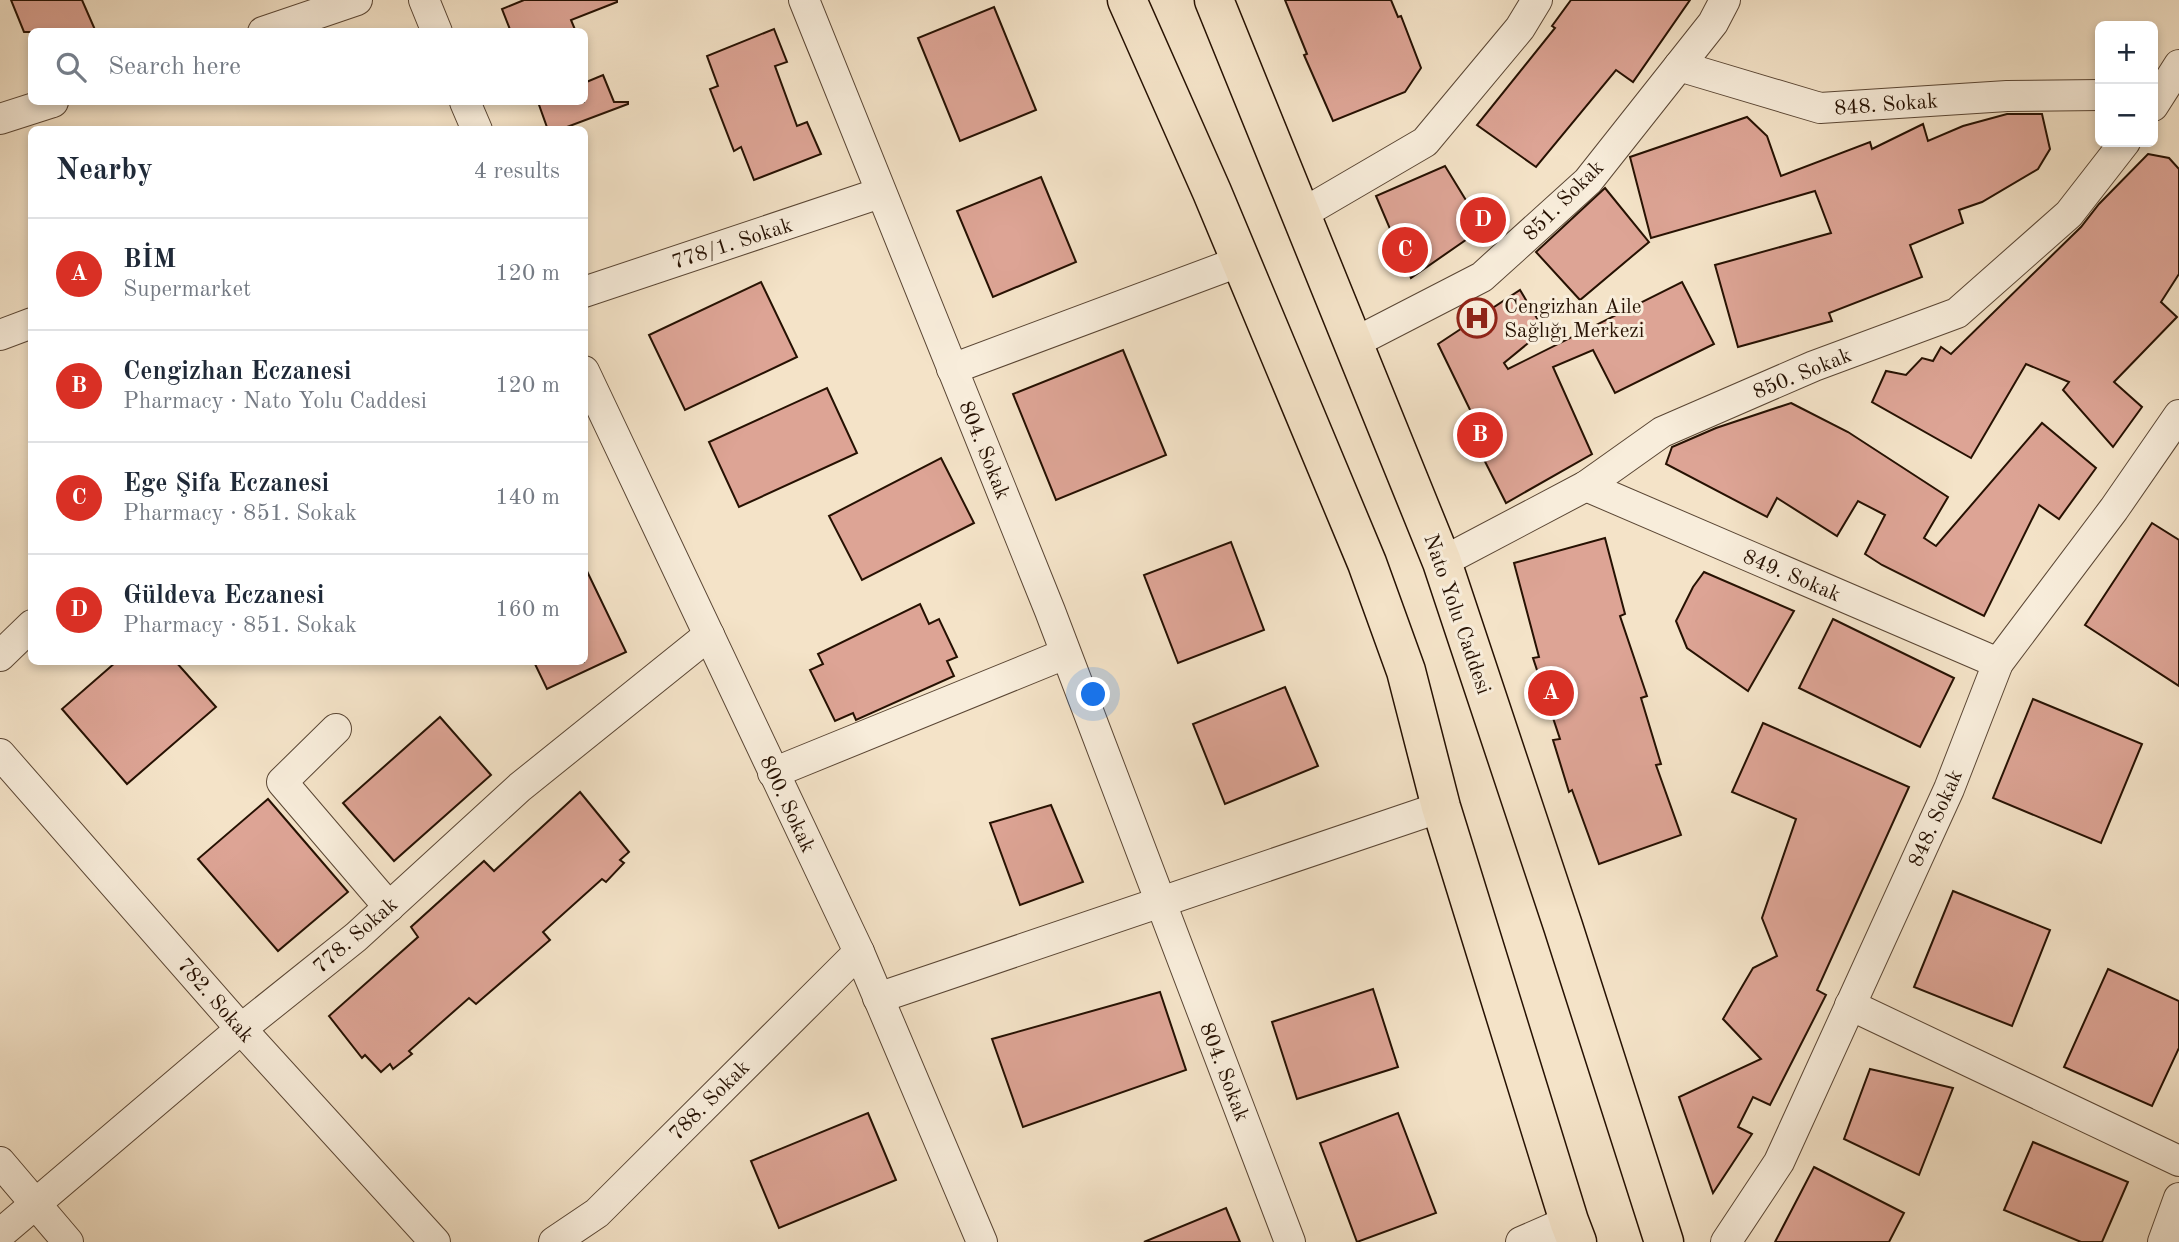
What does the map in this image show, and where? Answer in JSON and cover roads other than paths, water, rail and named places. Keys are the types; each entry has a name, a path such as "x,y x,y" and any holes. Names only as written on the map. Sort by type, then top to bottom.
{"main road":[{"path":"1127,0 1241,261 1367,563 1405,671 1441,807 1573,1232"},
{"name":"Nato Yolu Caddesi","path":"1214,0 1442,562 1664,1242"}],"street":[{"path":"274,28 357,0"},
{"path":"424,0 435,28"},
{"name":"804. Sokak","path":"804,0 1050,611 1290,1242"},
{"path":"1300,215 1425,142 1520,28 1537,0"},
{"name":"851. Sokak","path":"1352,344 1482,277 1588,181 1713,23 1725,0"},
{"path":"2161,102 2179,65"},
{"name":"848. Sokak","path":"1679,66 1820,108 2007,96 2095,95"},
{"path":"0,119 44,105"},
{"path":"466,105 475,126"},
{"name":"850. Sokak","path":"1442,562 1586,486 1662,432 1814,366 1957,313 2069,214 2121,147"},
{"name":"778/1. Sokak","path":"588,291 880,193"},
{"path":"952,369 1241,261"},
{"path":"0,335 28,324"},
{"name":"800. Sokak","path":"588,379 859,952 982,1242"},
{"name":"848. Sokak","path":"1726,1242 1779,1162 1949,789 1998,663 2114,509 2179,415"},
{"name":"849. Sokak","path":"1586,486 1998,663"},
{"path":"0,656 28,629"},
{"name":"778. Sokak","path":"0,1234 241,1029 356,937 520,787 709,635"},
{"path":"773,773 1065,654"},
{"path":"336,729 282,782 389,907"},
{"name":"782. Sokak","path":"0,754 241,1029 435,1242"},
{"path":"878,998 1441,807"},
{"name":"788. Sokak","path":"554,1242 597,1213 859,952"},
{"path":"1850,1005 2179,1161"},
{"path":"0,1161 68,1242"},
{"path":"2162,1242 2179,1198"},
{"path":"1521,1242 1573,1232"}],"place":[{"name":"Güldeva Eczanesi","path":"1483,220"},
{"name":"Ege Şifa Eczanesi","path":"1405,250"},
{"name":"Cengizhan Aile Sağlığı Merkezi","path":"1477,318"},
{"name":"Cengizhan Eczanesi","path":"1480,435"},
{"name":"BİM","path":"1551,693"}]}
